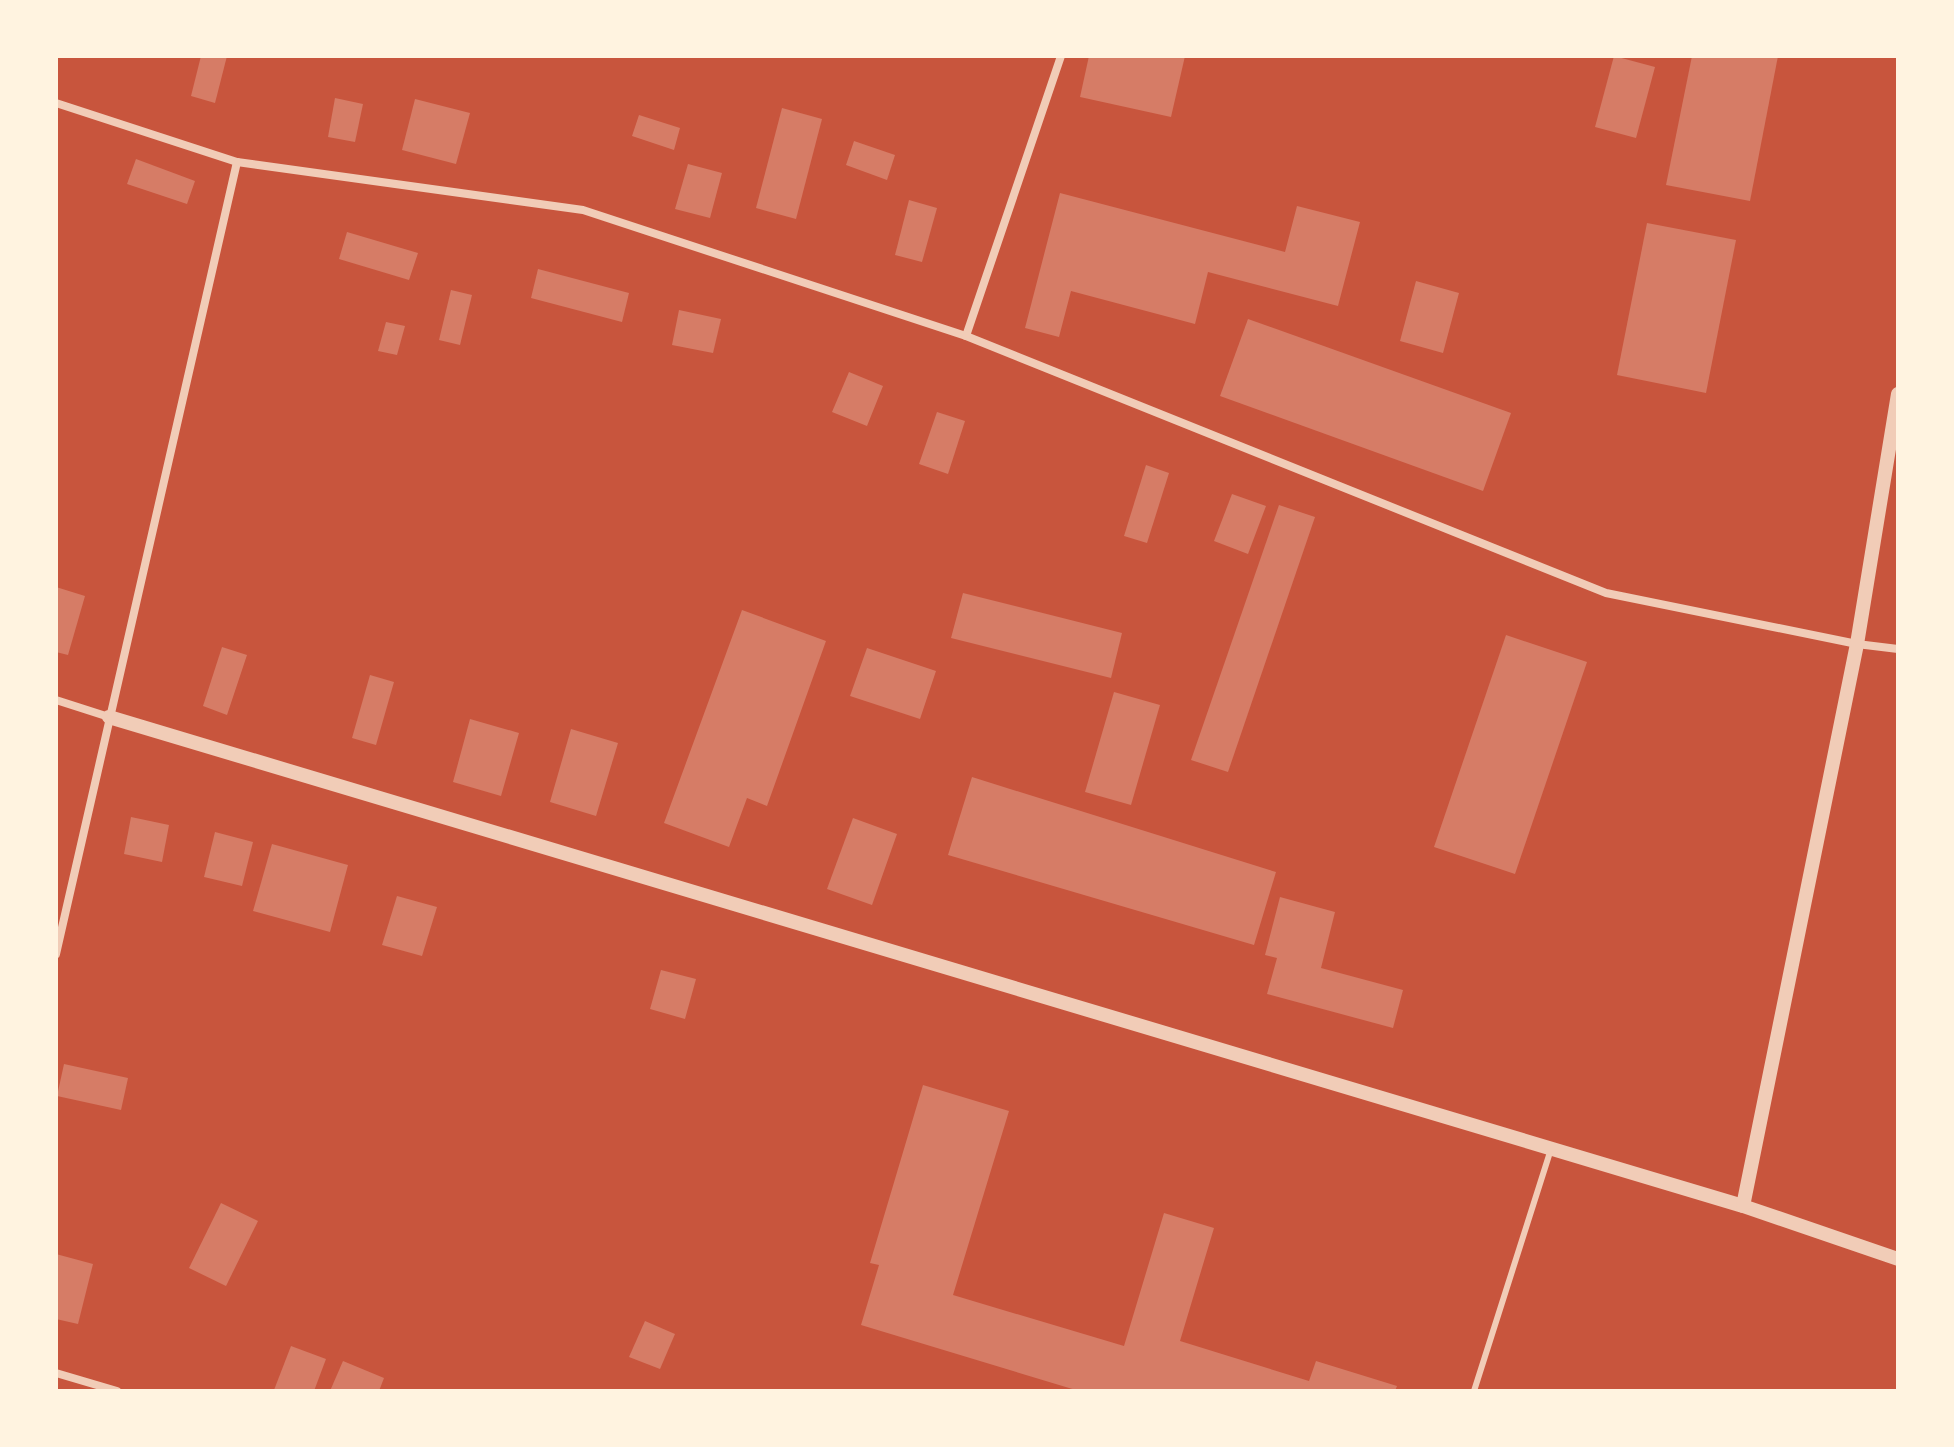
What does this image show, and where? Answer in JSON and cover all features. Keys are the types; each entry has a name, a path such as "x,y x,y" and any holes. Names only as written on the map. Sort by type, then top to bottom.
{"street":[{"path":"966,336 1061,56"},
{"path":"56,103 237,162 583,210 966,336 1606,593 1857,644 1898,649"},
{"path":"56,954 237,162"},
{"path":"1743,1206 1857,644 1898,394"},
{"path":"56,700 1743,1206 1898,1259"},
{"path":"56,1373 117,1391"}],"lane":[{"path":"1474,1391 1551,1149"}],"building":[{"path":"201,56 227,56 215,103 191,96"},
{"path":"1089,56 1185,56 1171,117 1080,97"},
{"path":"1614,56 1655,67 1636,138 1595,127"},
{"path":"1692,56 1778,56 1750,201 1666,185"},
{"path":"335,98 363,104 355,142 328,137"},
{"path":"415,99 470,113 456,164 402,150"},
{"path":"782,108 822,119 796,219 756,208"},
{"path":"639,115 680,128 674,150 632,136"},
{"path":"854,141 895,155 887,180 846,165"},
{"path":"136,159 195,181 187,204 127,184"},
{"path":"688,164 722,173 710,218 675,209"},
{"path":"1060,193 1285,252 1297,206 1360,222 1338,306 1208,272 1195,324 1071,291 1059,337 1025,328"},
{"path":"909,200 937,208 922,262 895,255"},
{"path":"1647,223 1736,240 1706,393 1617,375"},
{"path":"347,232 418,253 409,280 339,259"},
{"path":"538,269 629,293 622,322 531,298"},
{"path":"1416,281 1459,293 1443,353 1400,341"},
{"path":"451,290 472,295 460,345 439,340"},
{"path":"679,310 721,319 713,353 672,345"},
{"path":"1248,319 1511,413 1483,491 1220,396"},
{"path":"386,322 405,326 397,355 378,351"},
{"path":"849,372 883,386 867,426 832,412"},
{"path":"937,412 965,421 948,474 919,464"},
{"path":"1146,465 1169,473 1147,543 1124,536"},
{"path":"1232,494 1266,506 1248,554 1214,541"},
{"path":"1279,505 1315,517 1228,772 1191,760"},
{"path":"56,587 85,596 68,655 56,652"},
{"path":"963,593 1122,633 1111,678 951,638"},
{"path":"742,610 826,641 767,806 747,798 729,847 664,823"},
{"path":"1506,635 1587,662 1515,874 1434,847"},
{"path":"222,647 247,655 227,715 203,706"},
{"path":"867,648 936,671 920,719 850,696"},
{"path":"370,675 394,682 376,745 352,738"},
{"path":"1114,692 1160,705 1131,805 1085,792"},
{"path":"470,719 519,733 501,796 453,782"},
{"path":"571,729 618,743 596,816 550,802"},
{"path":"972,777 1276,872 1254,945 948,855"},
{"path":"131,817 169,825 162,862 124,854"},
{"path":"853,818 897,834 872,905 827,889"},
{"path":"215,832 253,842 242,886 204,877"},
{"path":"272,844 348,865 330,932 253,911"},
{"path":"397,896 437,907 422,956 382,945"},
{"path":"1280,897 1335,912 1321,968 1403,990 1393,1028 1267,994 1277,958 1265,955"},
{"path":"661,970 696,979 685,1019 650,1009"},
{"path":"64,1064 128,1078 121,1110 57,1096"},
{"path":"923,1085 1009,1111 953,1295 1124,1346 1164,1213 1214,1228 1180,1341 1309,1381 1316,1361 1397,1386 1395,1391 1079,1391 861,1325 879,1265 870,1263"},
{"path":"221,1203 258,1221 226,1286 189,1268"},
{"path":"56,1254 93,1264 78,1324 56,1319"},
{"path":"645,1321 675,1334 660,1369 629,1357"},
{"path":"291,1346 326,1359 314,1391 274,1390"},
{"path":"343,1361 384,1378 379,1391 330,1391"}]}
